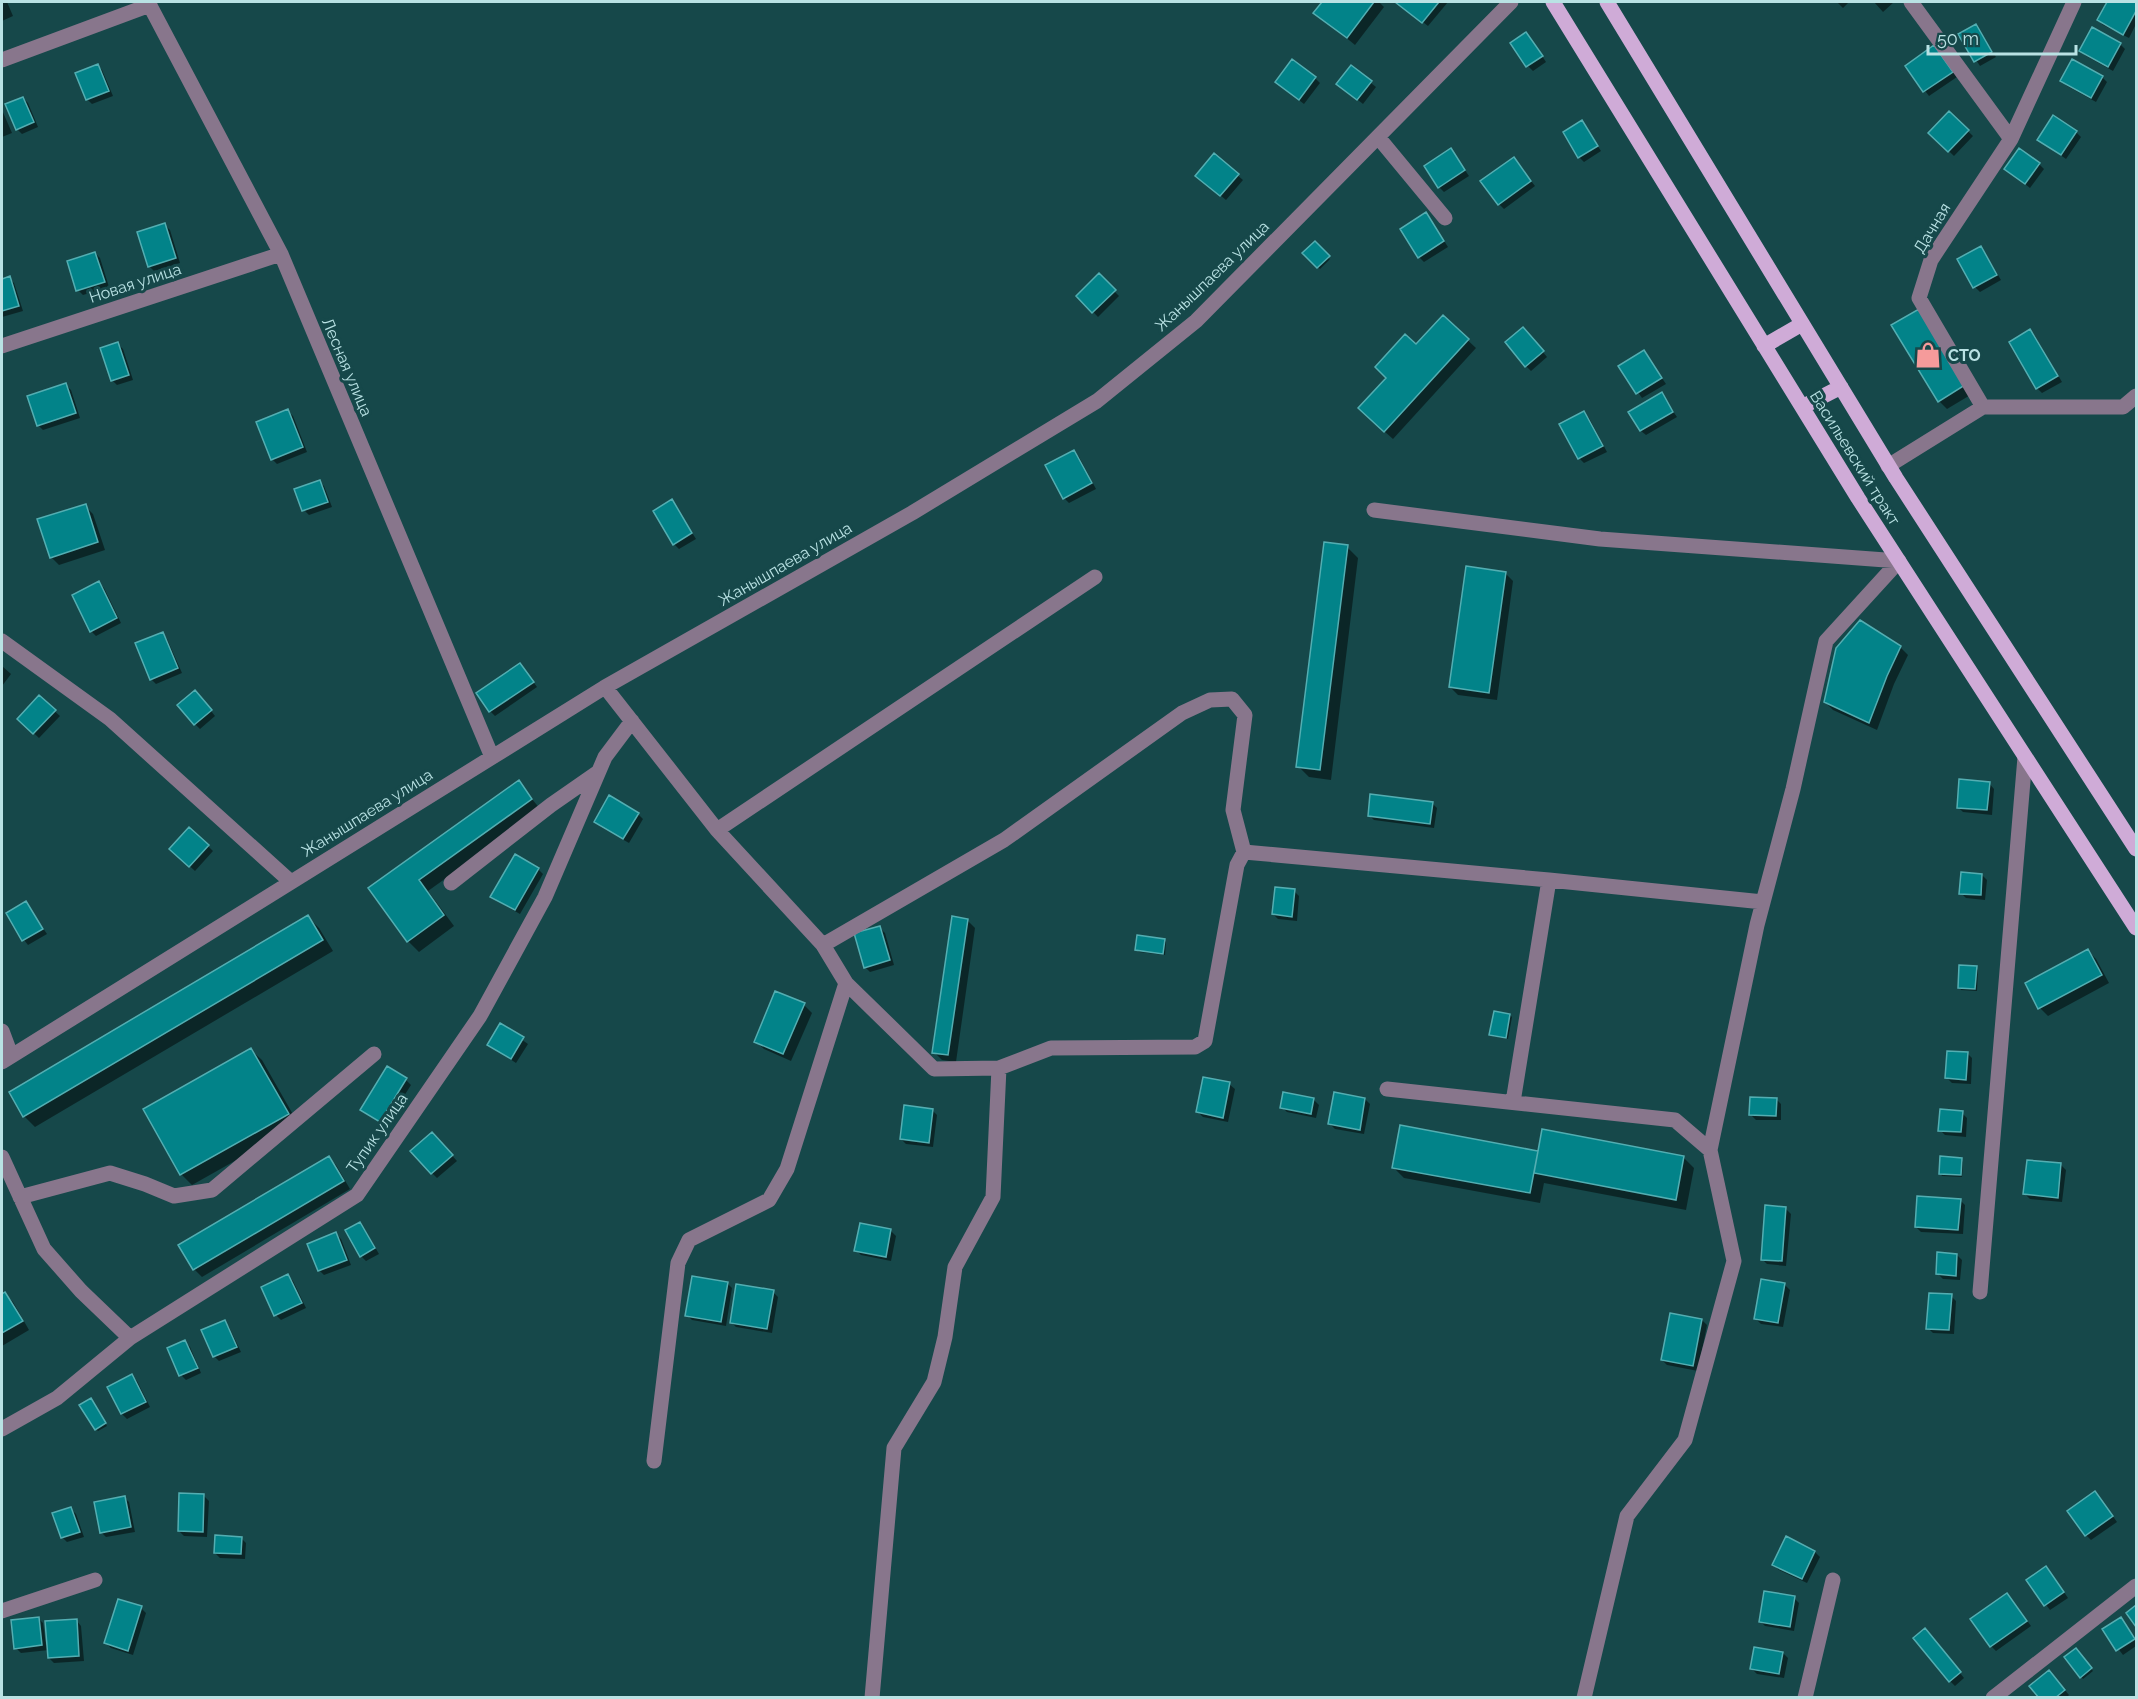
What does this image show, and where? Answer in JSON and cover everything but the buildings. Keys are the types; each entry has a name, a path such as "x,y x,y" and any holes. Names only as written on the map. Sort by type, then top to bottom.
{"main road":[{"name":"Васильевский тракт","path":"1553,2 1802,407 2136,928"},
{"name":"Васильевский тракт","path":"1607,2 1888,466 2136,849"},
{"path":"1764,346 1802,324"},
{"path":"1802,407 1841,387"}],"street":[{"name":"Жанышпаева улица","path":"6,1058 605,687 912,513 1097,401 1196,321 1511,2"},
{"path":"1911,2 2011,139"},
{"name":"Дачная","path":"1983,407 1919,297 1931,260 2011,139 2074,2"},
{"path":"2,60 149,3"},
{"name":"Лесная улица","path":"149,3 280,254 492,757"},
{"path":"1378,137 1445,218"},
{"name":"Новая улица","path":"2,346 280,254"},
{"path":"1888,466 1983,407 2123,407 2136,396"},
{"path":"1374,510 1600,539 1899,561"},
{"path":"1584,1698 1627,1516 1685,1440 1734,1261 1710,1150 1763,902 1793,789 1826,641 1899,561"},
{"path":"717,830 1095,577"},
{"path":"2,641 110,719 291,882"},
{"path":"605,687 717,830 823,945 846,983 934,1069 999,1068 1051,1048 1195,1047 1205,1041 1237,866 1244,852 1233,810 1245,715 1232,699 1210,700 1182,713 1004,840 823,945"},
{"name":"Тупик улица","path":"2,1429 57,1398 130,1338 357,1195 480,1017 545,897 605,757 632,721"},
{"path":"1980,1292 2025,757"},
{"path":"452,883 551,805 598,772"},
{"path":"1244,852 1763,902"},
{"path":"1513,1102 1550,880"},
{"path":"654,1461 678,1263 689,1240 769,1200 787,1169 846,983"},
{"path":"2,1032 6,1058"},
{"path":"20,1197 110,1173 146,1184 174,1196 212,1190 374,1054"},
{"path":"872,1698 894,1448 934,1382 945,1337 955,1267 993,1197 999,1068"},
{"path":"1387,1089 1675,1120 1710,1150"},
{"path":"2,1157 44,1250 81,1291 130,1338"},
{"path":"1805,1698 1833,1580"},
{"path":"2,1611 95,1581"},
{"path":"1993,1698 2136,1586"}],"place":[{"name":"СТО","path":"1928,355"}]}
